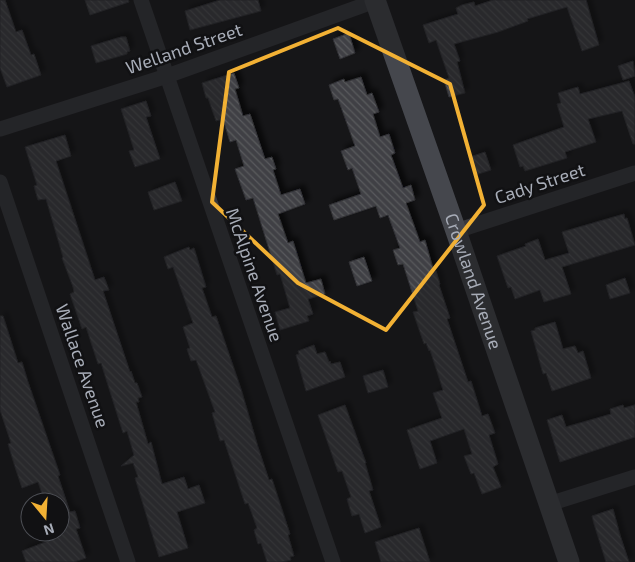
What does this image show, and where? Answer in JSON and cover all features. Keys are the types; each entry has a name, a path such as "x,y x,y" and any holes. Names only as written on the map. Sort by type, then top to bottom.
{"main road":[{"name":"Crowland Avenue","path":"376,0 569,562"}],"street":[{"name":"McAlpine Avenue","path":"142,0 166,76 333,562"},
{"name":"Welland Street","path":"0,129 166,76 376,0"},
{"name":"Cady Street","path":"456,231 635,173"},
{"name":"Wallace Avenue","path":"0,182 128,562"},
{"path":"549,504 635,477"}],"highlighted area":[{"path":"338,28 450,84 484,205 386,330 298,283 212,202 229,72"}],"building":[{"path":"0,0 5,0 16,32 22,30 31,55 34,54 41,75 7,87 0,68"},
{"path":"85,0 128,0 129,2 90,15"},
{"path":"220,0 258,0 261,11 190,30 185,11"},
{"path":"493,0 586,0 599,45 582,51 567,7 527,19 528,21 498,32 454,44 460,61 457,62 465,93 449,97 444,80 449,78 436,40 429,43 423,25 458,14 456,8 462,5 474,2 475,6"},
{"path":"349,33 355,53 340,59 333,39"},
{"path":"126,37 130,51 127,54 96,63 91,46"},
{"path":"633,61 635,76 623,80 618,66"},
{"path":"234,73 239,88 235,89 243,116 250,114 265,159 272,157 276,169 273,170 281,195 300,189 305,204 278,214 288,243 293,241 306,283 321,279 325,294 308,299 313,314 307,316 309,321 280,330 275,312 290,308 280,274 277,275 253,198 246,200 235,169 244,166 236,140 230,142 223,119 216,121 202,83"},
{"path":"361,77 367,95 372,93 379,112 373,114 380,137 389,134 395,153 391,155 403,188 411,185 415,200 406,203 420,242 425,240 434,272 436,271 450,318 447,319 468,382 471,381 482,416 488,414 495,433 489,435 498,464 493,467 501,487 482,494 474,473 471,474 464,456 472,454 464,429 430,441 437,463 420,469 407,430 442,418 433,393 443,390 430,350 426,343 424,344 413,312 418,311 403,264 398,265 393,250 400,248 388,215 380,218 376,206 334,220 329,205 361,194 352,168 348,170 341,151 355,146 338,99 334,100 329,85 344,79 345,82"},
{"path":"629,81 635,97 635,144 633,144 622,111 588,119 596,142 565,152 567,158 525,171 523,166 520,167 513,145 564,127 557,104 561,103 558,93 578,87 580,94"},
{"path":"146,101 151,116 146,117 160,159 135,167 129,151 134,150 121,109"},
{"path":"65,135 71,156 56,161 95,280 104,277 109,290 103,291 130,372 135,383 137,383 142,397 138,398 139,402 136,402 148,444 151,442 162,484 184,477 188,489 199,485 205,503 177,512 188,548 159,557 135,478 138,477 133,463 121,466 134,455 127,431 123,433 101,363 98,364 86,327 82,329 70,294 74,292 73,287 62,258 46,199 38,200 34,186 37,185 25,147"},
{"path":"485,152 491,170 475,175 470,157"},
{"path":"175,182 182,201 154,210 148,192"},
{"path":"624,214 635,245 562,267 571,294 544,302 540,290 515,299 511,287 508,288 497,256 526,246 525,244 538,239 545,260 569,253 562,232"},
{"path":"189,247 190,250 194,248 206,287 202,288 212,317 216,316 269,480 272,479 290,534 288,535 294,556 290,557 291,560 267,562 261,543 258,544 254,530 257,528 248,503 245,504 224,440 220,441 212,413 215,412 196,360 191,361 187,349 190,348 183,327 193,323 173,267 168,269 164,257"},
{"path":"364,257 372,281 357,286 349,262"},
{"path":"625,278 630,293 610,299 606,285"},
{"path":"0,316 3,316 18,363 22,362 60,475 58,476 63,492 42,492 38,482 22,488 8,444 11,443 0,410"},
{"path":"555,322 563,349 575,346 578,353 583,351 591,378 552,391 546,373 543,374 531,331"},
{"path":"314,345 317,354 325,352 331,364 340,362 345,377 306,391 296,355 299,354 298,351"},
{"path":"383,370 388,387 368,393 363,376"},
{"path":"345,405 366,463 373,490 369,491 381,527 365,533 359,514 352,516 347,499 351,497 342,471 338,472 318,415"},
{"path":"623,405 624,408 635,405 635,437 560,462 547,420 562,415 566,427 611,414 610,409"},
{"path":"613,509 629,562 606,562 594,524 592,516"},
{"path":"75,511 80,528 76,529 86,558 74,562 26,562 22,551 45,542 70,542 70,512"},
{"path":"419,528 430,562 381,562 375,542"}]}
